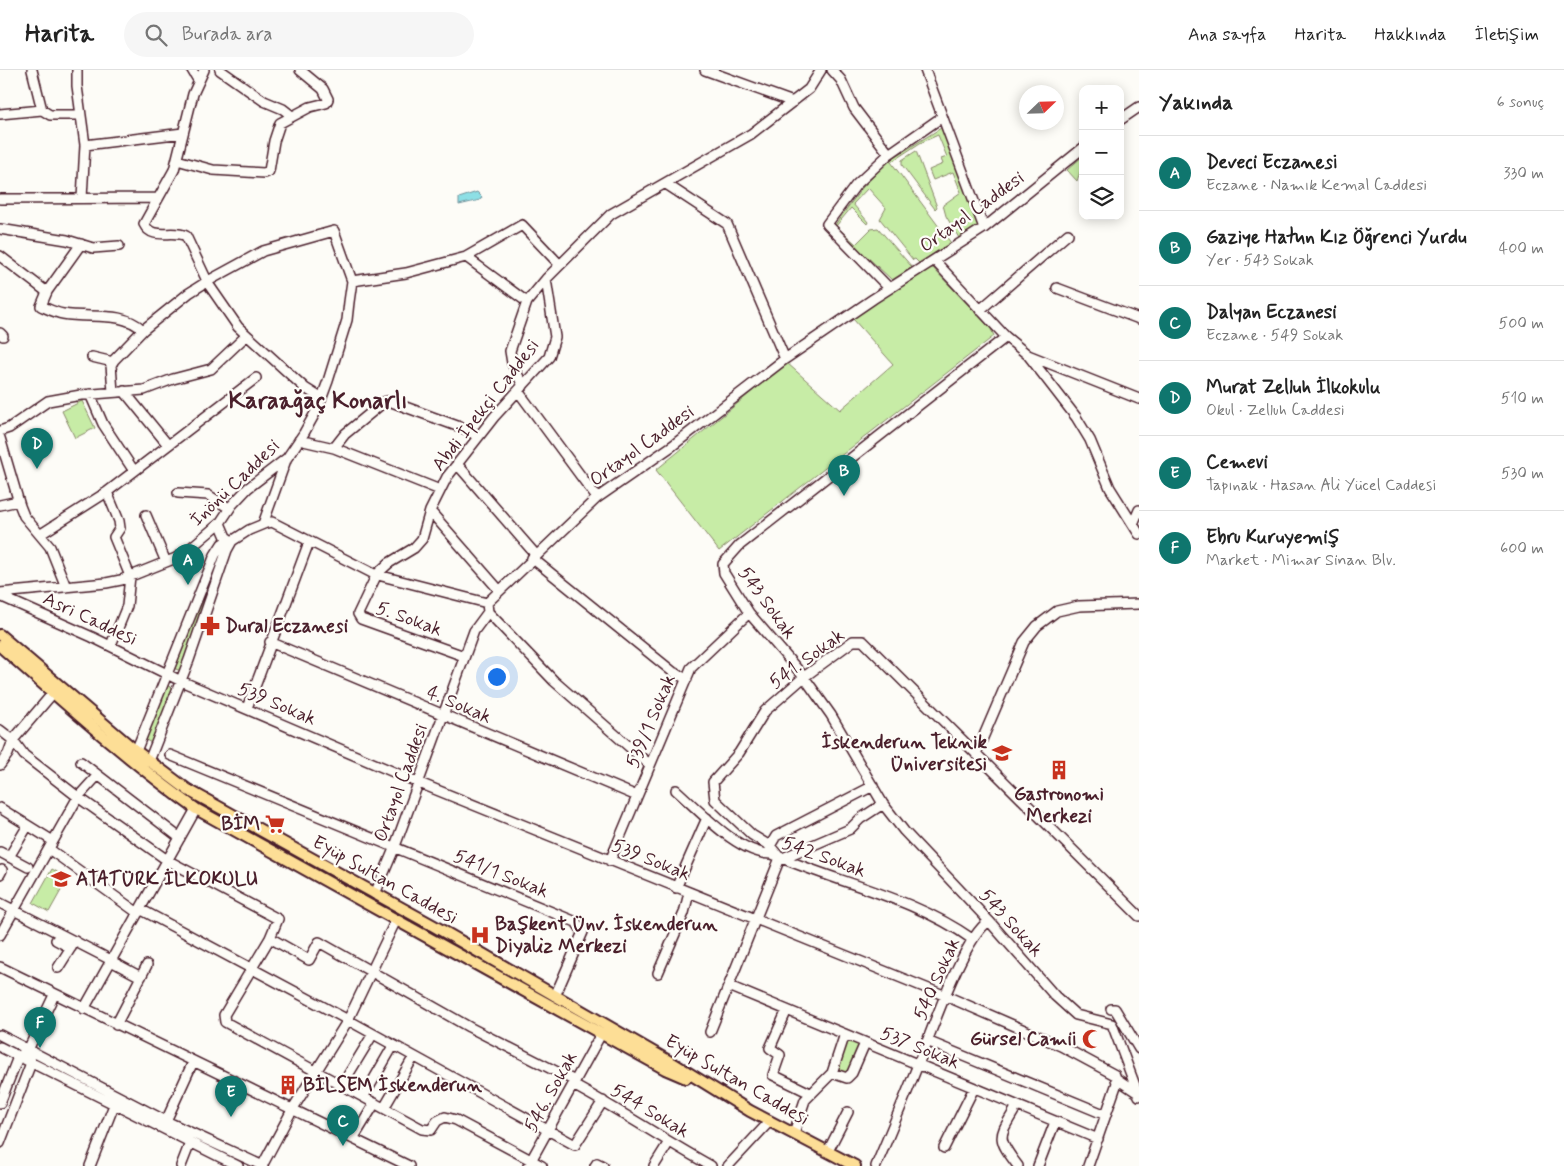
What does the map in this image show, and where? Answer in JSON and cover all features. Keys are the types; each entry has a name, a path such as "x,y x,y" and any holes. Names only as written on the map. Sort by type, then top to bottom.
{"main road":[{"name":"Eyüp Sultan Caddesi","path":"0,635 136,751 203,799 555,996 695,1079 855,1166"},
{"path":"0,646 150,776 196,808 602,1034 679,1075 695,1079"}],"street":[{"path":"32,70 42,110"},
{"path":"77,70 85,144 82,198"},
{"path":"192,70 198,80"},
{"path":"204,70 198,80 177,160 170,177 146,216 144,224 146,229 156,233 186,236 208,281 228,315 305,388 321,398"},
{"path":"220,70 264,101 284,109 292,116"},
{"path":"177,160 213,170 264,173 269,171 274,140 280,123 310,107 326,102 328,99 323,89 300,70"},
{"path":"704,70 793,102"},
{"path":"597,498 521,389 510,351 527,302 559,264 611,214 752,134 809,89 821,70"},
{"path":"832,70 841,80 854,108 889,154"},
{"path":"925,70 984,228"},
{"path":"1124,117 1139,107"},
{"path":"0,114 42,110 50,115 81,115"},
{"path":"889,288 827,224 856,186 889,154 942,117"},
{"path":"85,144 183,133"},
{"name":"Ortayol Caddesi","path":"375,894 394,849 474,630 499,590 597,498 672,446 785,359 889,288 984,228 1079,151"},
{"path":"666,184 728,224 785,359"},
{"path":"0,198 157,198"},
{"path":"113,392 111,365 143,330 189,293 263,251 334,232 352,281 406,273 466,257 522,225 559,264"},
{"path":"0,229 81,244 93,248 119,246"},
{"path":"980,310 1068,234"},
{"path":"81,244 46,293 41,306 62,314 122,318 136,324 143,330"},
{"path":"0,256 46,293"},
{"path":"466,257 527,302"},
{"path":"934,260 1006,337 1028,355 1083,426 1110,488 1139,534"},
{"name":"Abdi İpekçi Caddesi","path":"377,574 419,543 422,539 430,511 440,490 457,464 478,436 549,356 555,342 546,279"},
{"name":"İnönü Caddesi","path":"0,595 106,583 130,576 182,554 220,523 229,508 257,480 287,458 310,423 321,398 347,320 352,281"},
{"path":"1057,288 1139,319"},
{"path":"0,431 9,428 48,401 90,394 153,388 173,379 211,370 247,335"},
{"name":"543 Sokak","path":"1006,337 740,545 723,564 724,573 749,613 804,677 831,715 883,804 904,831 989,921 1055,996 1076,1015 1112,1024 1138,1094"},
{"path":"1028,355 1139,399"},
{"path":"92,357 113,362"},
{"path":"41,534 107,492 256,378"},
{"path":"124,391 168,445"},
{"path":"90,394 103,424 134,471"},
{"path":"334,448 345,434 384,402 389,401 468,430 478,436"},
{"path":"0,438 24,516 41,534 57,562 66,587"},
{"path":"299,440 334,448 440,490"},
{"path":"263,524 287,458"},
{"path":"457,464 534,556 673,672 687,679"},
{"path":"107,492 119,521 120,528 114,537 130,576 127,606 110,645"},
{"path":"178,492 208,495 229,508"},
{"path":"0,505 18,501"},
{"path":"1133,524 1139,510"},
{"path":"430,511 499,590"},
{"path":"146,515 166,562"},
{"path":"149,761 181,681 230,541 220,523"},
{"path":"136,751 215,556 222,544 263,524 275,523 309,542 377,574 487,607 554,681 650,765"},
{"path":"247,708 270,642 309,542"},
{"name":"5. Sokak","path":"377,574 360,608 358,614 361,619 464,656"},
{"name":"Asri Caddesi","path":"0,595 110,645 166,674"},
{"path":"976,754 1024,642 1037,626 1057,611 1079,606 1139,604"},
{"name":"539/1 Sokak","path":"610,861 691,668 749,613"},
{"name":"541. Sokak","path":"782,858 770,846 752,835 714,800 713,782 739,753 766,711 804,677 853,641 863,641 1139,916"},
{"name":"4. Sokak","path":"270,642 637,796"},
{"name":"539 Sokak","path":"166,674 417,782 946,996 1061,1046 1115,1076 1117,1081 1138,1094"},
{"path":"0,764 8,754 13,740 53,693"},
{"path":"0,730 13,740 24,755 78,797 167,860 278,919 270,938 223,1019 422,1129 430,1130 437,1121 445,1116 456,1120 530,1163 542,1166"},
{"name":"541/1 Sokak","path":"170,755 578,924 582,932 555,996"},
{"path":"81,762 180,838"},
{"path":"0,935 78,797 98,776"},
{"path":"770,846 776,836 873,786"},
{"name":"542 Sokak","path":"676,790 707,818 742,845 759,854 772,854 931,915 972,938"},
{"path":"710,1032 782,858 850,829 860,819 883,804"},
{"path":"0,808 139,911 348,1020 547,1132 575,1145 603,1101"},
{"path":"84,1009 196,808"},
{"path":"676,888 707,818"},
{"path":"9,856 27,827"},
{"path":"0,852 28,867"},
{"path":"658,972 684,913 689,893"},
{"path":"0,903 14,909 73,944 141,977"},
{"path":"0,1035 166,1121 263,1166 292,1110 348,1020 396,920"},
{"name":"540 Sokak","path":"876,1166 927,1041 972,938 989,921"},
{"name":"544 Sokak","path":"270,938 309,960 319,942 469,1027 574,1083 711,1166"},
{"path":"56,940 73,944"},
{"path":"58,968 73,944"},
{"path":"116,1025 147,965"},
{"path":"0,966 54,995 354,1139 395,1163 409,1166"},
{"name":"537 Sokak","path":"729,986 1098,1140"},
{"path":"0,1103 18,1057 28,1050 54,995"},
{"path":"1111,1008 1115,1009 1139,1049"},
{"path":"786,1010 770,1048 780,1055 773,1075 810,1093"},
{"path":"342,1085 373,1034"},
{"name":"546. Sokak","path":"530,1163 602,1034"},
{"path":"794,1133 810,1093 832,1073 845,1034"},
{"path":"927,1041 1106,1116"},
{"path":"832,1073 842,1078 847,1078 852,1073 865,1043"},
{"path":"364,1096 393,1046"},
{"path":"0,1047 238,1166"},
{"path":"0,1143 31,1063 28,1050"},
{"path":"384,1108 413,1058"},
{"path":"166,1121 193,1062"},
{"path":"1088,1166 1117,1081"},
{"path":"944,1148 974,1088"},
{"path":"354,1139 375,1103"},
{"path":"90,1166 114,1105"},
{"path":"1017,1106 1001,1134 1001,1140 1006,1151 1018,1166"},
{"path":"828,1151 848,1112"},
{"path":"728,1166 770,1121"},
{"path":"1038,1166 1055,1122"},
{"path":"181,1166 190,1142"},
{"path":"654,1166 669,1142"},
{"path":"596,1166 597,1163 603,1166"}],"green space":[{"path":"941,128 980,224 959,238 946,216 943,205 961,192 953,172 933,180 929,170 943,164 941,159 947,157 938,135 920,143 891,162 951,243 919,263 915,259 913,260 880,219 886,208 868,188 853,204 868,222 867,224 851,208 836,226 856,244 871,229 878,228 912,267 892,280 834,226 862,188 888,161"},
{"path":"916,151 937,207 935,209 902,165 902,160"},
{"path":"1079,160 1077,181 1067,170"},
{"path":"933,268 991,329 994,336 719,551 656,470 787,363 840,410 893,364 853,319 925,269"},
{"path":"82,401 95,428 75,438 62,411"},
{"path":"222,552 181,671 173,668 220,555"},
{"path":"166,685 173,688 153,744 146,740"},
{"path":"52,869 68,878 49,912 33,903"},
{"path":"846,1039 861,1046 846,1075 835,1072"}],"water":[{"path":"477,192 482,197 480,200 459,205 459,198"}],"place":[{"name":"Murat Zelluh İlkokulu","path":"37,469"},
{"name":"Gaziye Hatun Kız Öğrenci Yurdu","path":"844,496"},
{"name":"Deveci Eczanesi","path":"188,585"},
{"name":"Dural Eczanesi","path":"210,626"},
{"name":"İskenderun Teknik Üniversitesi","path":"1002,753"},
{"name":"Gastronomi Merkezi","path":"1059,770"},
{"name":"BİM","path":"275,824"},
{"name":"ATATÜRK İLKOKULU","path":"61,879"},
{"name":"Başkent Ünv. İskenderun Diyaliz Merkezi","path":"480,935"},
{"name":"Gürsel Camii","path":"1092,1039"},
{"name":"Ebru Kuruyemiş","path":"40,1048"},
{"name":"BİLSEM İskenderun","path":"288,1085"},
{"name":"Cemevi","path":"231,1117"},
{"name":"Dalyan Eczanesi","path":"343,1146"}],"district":[{"name":"Karaağaç Konarlı","path":"318,401"}]}
